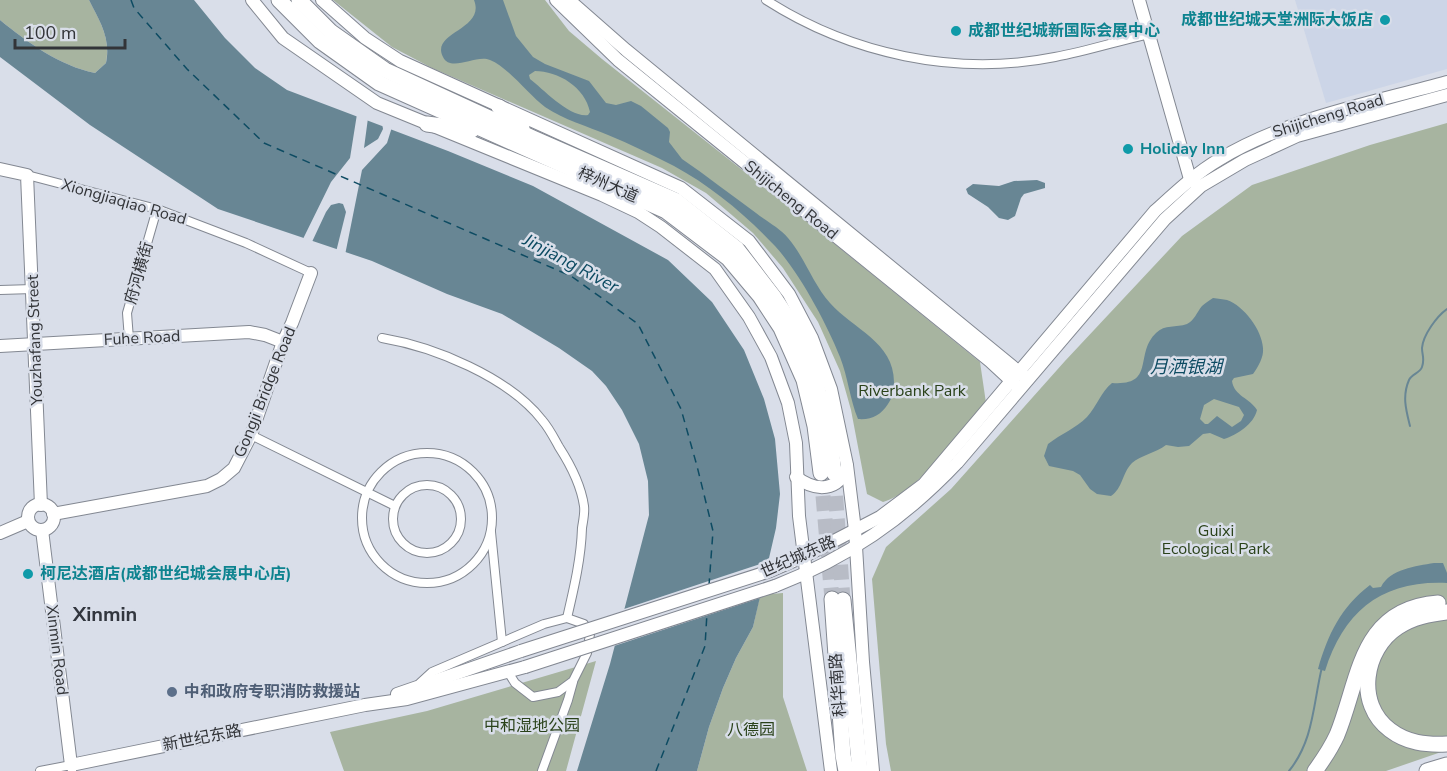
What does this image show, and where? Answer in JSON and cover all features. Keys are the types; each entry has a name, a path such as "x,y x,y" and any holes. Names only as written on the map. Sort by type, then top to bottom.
{"highway":[{"name":"梓州大道","path":"279,0 320,41 379,83 666,211 728,258 760,296 781,328 799,369 815,426 834,471"},
{"name":"梓州大道","path":"298,0 332,32 385,70 675,200 737,249 795,329 813,372 829,430 834,471"},
{"path":"499,106 533,138"},
{"path":"427,124 487,132"},
{"name":"科华南路","path":"846,771 843,755 838,599 868,768"},
{"path":"1316,771 1336,736 1361,675 1368,644 1386,624 1399,615 1417,607 1447,602"},
{"path":"1361,675 1380,643 1398,627 1425,615 1447,612"},
{"path":"1361,675 1372,710 1389,730 1417,743 1447,744"},
{"path":"1427,771 1447,765"}],"main road":[{"path":"252,0 283,38 377,103 602,195 638,212 715,269 749,317 774,367 788,403 796,443 799,516 831,771"},
{"path":"322,0 365,38 400,61 681,188 749,241 789,294 812,338 831,389 834,471 855,531 868,768"},
{"name":"Shijicheng Road","path":"556,0 618,60 990,361 1020,380"},
{"name":"Shijicheng Road","path":"569,0 1020,380"},
{"path":"1139,0 1196,182"},
{"name":"Shijicheng Road","path":"1020,380 1196,182 1220,159 1249,143 1293,124 1447,82"},
{"name":"Shijicheng Road","path":"1196,182 1297,136 1447,95"},
{"name":"Xiongjiaqiao Road","path":"0,169 27,175"},
{"name":"Youzhafang Street","path":"27,175 41,505"},
{"name":"Gongji Bridge Road","path":"53,514 207,486 221,479 234,468 251,435 283,342 311,273"},
{"name":"Fuhe Road","path":"0,346 249,332 283,342"},
{"name":"世纪城东路","path":"521,651 770,571 855,531 880,517 924,484 1020,380"},
{"name":"世纪城东路","path":"525,667 775,586 807,573 856,548 891,524 928,493 957,463 1020,380"},
{"path":"796,477 815,487 830,486 843,478 834,471"},
{"path":"41,505 49,508 53,514 50,526 42,530 34,528 28,522 31,510 41,505"},
{"path":"0,533 28,522"},
{"name":"Xinmin Road","path":"42,530 72,768"},
{"name":"新世纪东路","path":"364,705 521,651"},
{"name":"新世纪东路","path":"72,768 364,705 407,699 525,667"}],"street":[{"path":"766,0 795,19 835,37 878,51 920,59 960,63 1009,63 1054,57 1149,34"},
{"name":"Xiongjiaqiao Road","path":"27,175 156,208 246,243 311,273"},
{"name":"府河横街","path":"129,339 128,313 156,208"},
{"path":"0,290 33,289"},
{"path":"382,338 435,351 460,362 495,381 525,402 543,420 567,458 578,484 584,506 578,568 567,618 584,624 590,634 587,652 573,681 542,771"},
{"path":"251,435 395,506"},
{"path":"491,530 484,549 471,565 454,577 434,583 413,582 394,574 378,562 367,544 362,524 363,502 372,482 388,466 407,456 429,453 451,458 470,469 484,486 491,507 491,530 502,642"},
{"path":"430,485 441,488 457,503 461,514 461,525 457,536 450,545 429,554 407,548 398,539 393,529 392,517 395,506 400,497 419,486 430,485"},
{"name":"新世纪东路","path":"416,687 432,672 544,624 567,618"},
{"path":"508,672 515,683 532,697 558,693 573,681"},
{"name":"新世纪东路","path":"40,771 72,768"}],"shaded area":[{"name":"成都世纪城天堂洲际大饭店","path":"1295,0 1447,0 1447,69 1326,103"}],"green space":[{"path":"0,0 89,0 106,38 106,63 95,73 69,65 44,52 0,20"},
{"name":"Riverbank Park","path":"333,0 545,0 569,31 602,59 980,362 986,403 939,460 910,487 896,497 883,502 867,494 851,410 840,371 818,322 783,268 753,233 706,193 662,168 432,68 392,47"},
{"name":"Guixi Ecological Park","path":"1447,123 1447,750 1386,771 891,771 886,744 872,579 886,547 951,489 1065,361 1182,236 1252,185 1370,145"},
{"name":"八德园","path":"783,593 783,697 807,771 697,771 723,688 753,627 760,595"},
{"name":"中和湿地公园","path":"596,661 566,771 344,771 330,732 427,711"}],"water":[{"name":"Jinjiang River","path":"89,0 194,0 225,38 255,68 287,90 533,186 668,260 712,302 744,350 764,399 775,439 780,494 776,528 753,627 723,688 697,771 577,771 610,664 649,515 648,481 639,444 622,410 606,386 592,371 559,348 502,314 447,294 372,261 218,209 90,125 0,57 0,20 33,45 57,59 95,73 106,63 107,46 104,30"},
{"path":"474,0 503,0 516,36 533,57 589,81 606,103 616,105 631,101 641,106 668,128 669,142 682,159 785,234 830,303 871,337 887,356 892,368 894,388 891,399 882,411 872,418 858,419 840,357 828,329 803,284 775,246 728,202 674,166 552,112 504,69 490,60 478,59 458,63 447,61 441,49 444,42 466,25 476,10","holes":["535,71 561,77 576,88 587,103 590,112 588,115 581,115 565,108 530,79 529,75"]},
{"path":"1037,180 1045,183 1045,188 1024,194 1015,216 1008,220 999,218 988,207 968,194 966,189 973,184 999,186 1014,181"},
{"name":"月洒银湖","path":"1213,298 1227,300 1246,313 1256,326 1262,341 1263,355 1253,374 1234,378 1232,381 1239,394 1257,410 1249,424 1224,439 1210,433 1203,434 1189,446 1166,445 1140,458 1132,463 1118,489 1111,496 1097,494 1090,489 1080,475 1073,471 1049,466 1044,456 1048,444 1087,417 1112,383 1126,383 1139,374 1146,350 1156,333 1163,328 1189,323 1202,306","holes":["1214,399 1239,407 1244,415 1241,421 1232,427 1217,416 1208,424 1200,419 1204,405"]},
{"path":"1443,563 1447,573 1447,583 1424,583 1403,587 1369,603 1343,632 1325,671 1318,669 1326,644 1337,622 1360,593 1370,585 1373,588 1381,587 1397,572"}],"pier":[{"path":"357,114 368,118 364,148 378,139 383,129 382,123 392,127 387,143 362,170 345,255 336,252 346,212 343,204 331,205 311,244 302,241 331,182 350,158"},
{"path":"766,562 769,570 763,597 611,647 621,610"}],"waterway":[{"path":"1410,426 1405,403 1407,386 1410,378 1422,367 1422,348 1428,332 1447,309"},
{"path":"1289,771 1308,734 1322,667"}],"ferry route":[{"path":"131,0 134,8 187,69 264,143 571,276 638,324 681,409 697,466 713,531 709,585"},
{"path":"656,771 705,646 707,613"}],"tunnel":[{"path":"821,473 832,599"},
{"path":"834,473 843,600"}],"place":[{"name":"成都世纪城天堂洲际大饭店","path":"1385,20"},
{"name":"成都世纪城新国际会展中心","path":"956,31"},
{"name":"Holiday Inn","path":"1128,149"},
{"name":"柯尼达酒店(成都世纪城会展中心店)","path":"28,574"},
{"name":"中和政府专职消防救援站","path":"172,692"}],"district":[{"name":"Xinmin","path":"105,614"}]}
